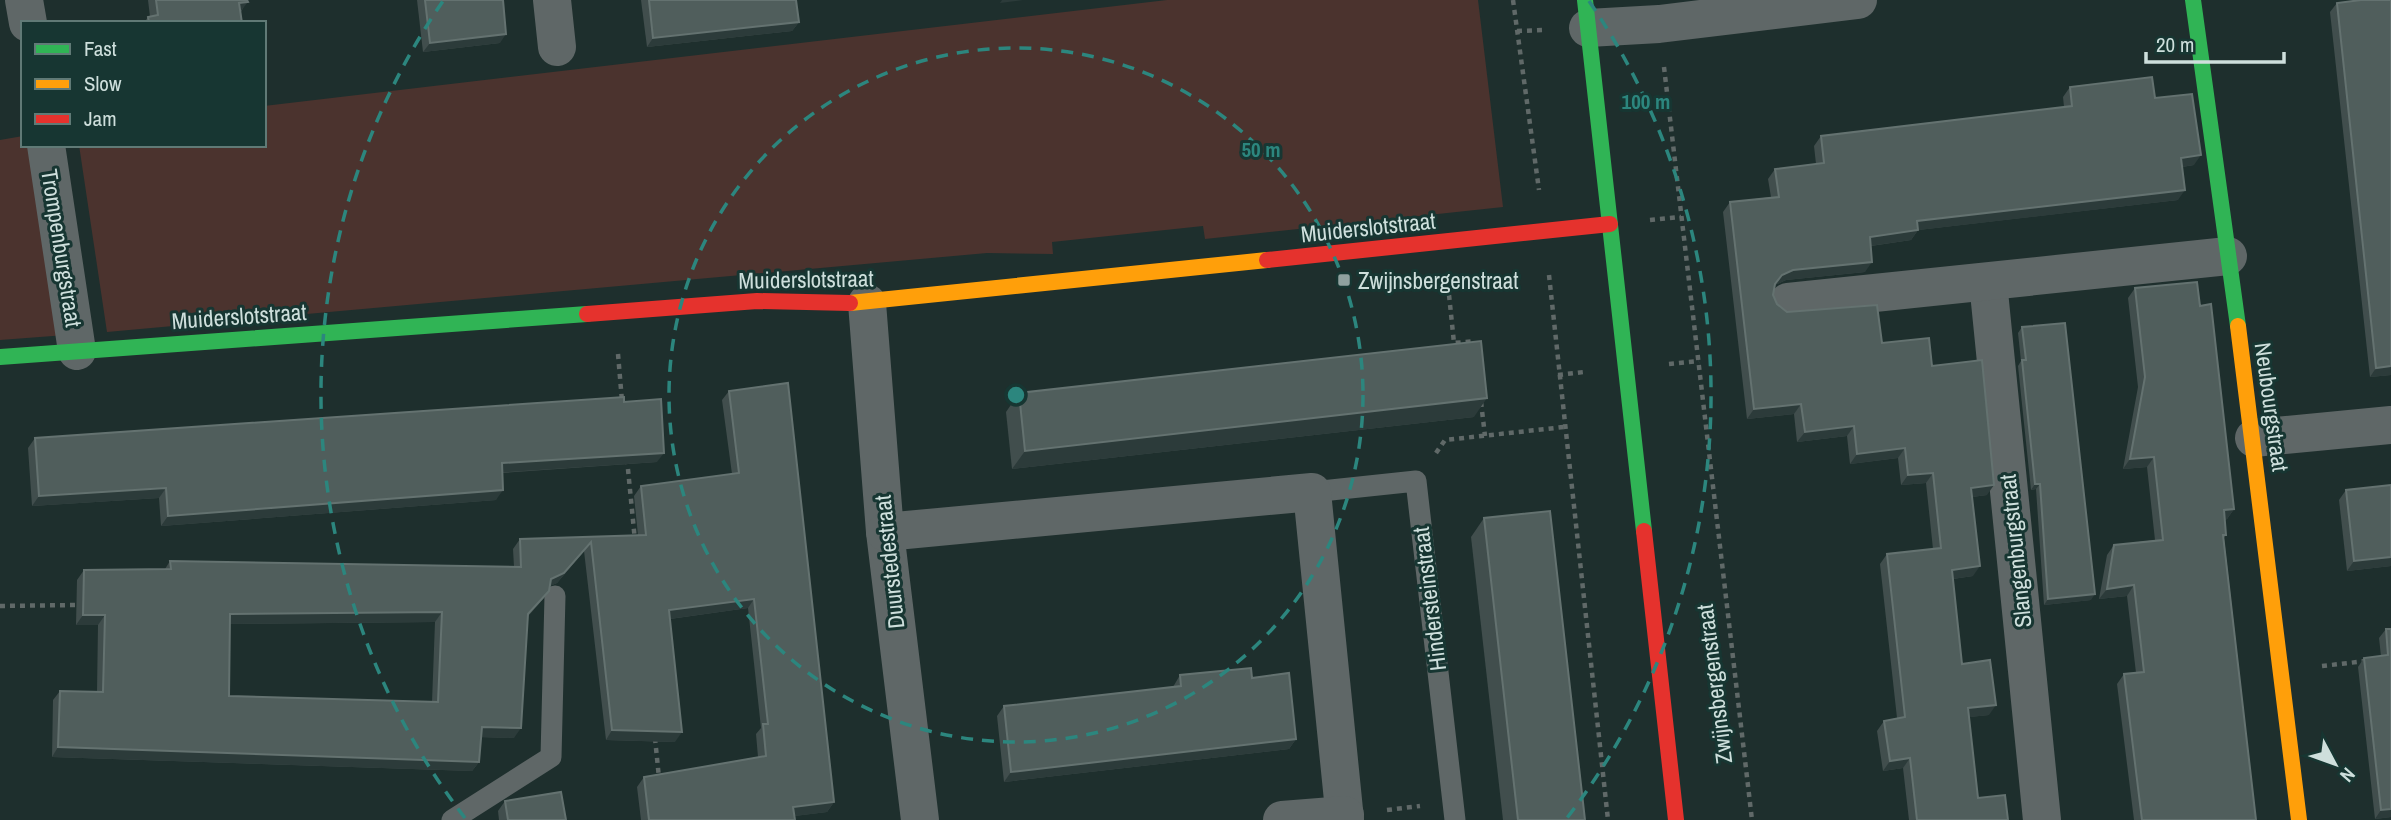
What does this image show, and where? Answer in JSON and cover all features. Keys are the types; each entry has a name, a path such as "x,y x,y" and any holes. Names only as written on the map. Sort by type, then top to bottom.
{"street":[{"path":"24,0 28,21"},
{"path":"552,0 557,47"},
{"path":"1676,820 1587,14 1659,24 1858,0"},
{"name":"Neubourgstraat","path":"2193,0 2254,438 2299,820"},
{"name":"Trompenburgstraat","path":"46,147 78,351"},
{"name":"Muiderslotstraat","path":"0,357 757,301 867,303 1610,224"},
{"path":"1788,302 2228,256"},
{"name":"Slangenburgstraat","path":"1988,282 2042,820"},
{"name":"Duurstedestraat","path":"867,303 885,532 920,820"},
{"path":"2254,438 2391,425"},
{"path":"885,532 1312,492 1345,817 1282,820"}],"lane":[{"path":"1312,492 1416,481"},
{"name":"Hindersteinstraat","path":"1416,481 1454,811"},
{"path":"452,820 551,757 555,596"}],"path":[{"path":"1513,0 1545,231 1608,820"},
{"name":"Zwijnsbergenstraat","path":"1659,24 1752,820"},
{"path":"1443,242 1454,343 1475,341 1476,355"},
{"path":"615,312 623,406"},
{"path":"1480,395 1485,436"},
{"path":"1416,481 1445,440 1564,427"},
{"path":"626,446 636,554"},
{"path":"0,606 82,605"},
{"path":"2281,671 2377,660"},
{"path":"654,727 660,780"},
{"path":"1345,817 1454,811"}],"shaded area":[{"path":"1167,0 1478,0 1503,207 1205,239 1203,226 1052,242 1053,254 987,253 107,332 79,147 266,147 266,106"},
{"path":"21,136 21,147 37,147 66,335 0,340 0,140"}],"building":[{"path":"156,0 248,2 239,3 242,21 149,21 148,17 158,15"},
{"path":"425,0 503,0 506,34 430,43"},
{"path":"649,0 796,0 799,22 653,38"},
{"path":"2391,0 2391,366 2376,368 2337,3"},
{"path":"2152,77 2155,98 2192,94 2201,155 2181,158 2185,190 1917,221 1918,230 1870,237 1872,262 1793,270 1782,275 1775,284 1773,295 1777,304 1787,312 1877,305 1882,343 1929,338 1932,366 1982,360 1994,485 1971,488 1980,566 1952,570 1962,664 1990,660 1996,705 1968,708 1978,798 2005,795 2008,820 1917,820 1910,758 1890,761 1884,721 1905,717 1887,554 1941,548 1933,473 1908,475 1905,448 1857,454 1854,426 1805,432 1801,404 1754,409 1730,202 1779,197 1775,169 1824,163 1821,136 2072,106 2070,87"},
{"path":"2197,282 2200,306 2211,304 2234,509 2224,510 2226,535 2223,535 2256,820 2142,820 2124,674 2144,672 2134,585 2107,589 2114,545 2163,540 2154,457 2130,459 2145,377 2135,288"},
{"path":"2065,323 2095,594 2048,599 2040,484 2035,484 2022,360 2026,360 2022,327"},
{"path":"1481,341 1487,398 1025,451 1019,393"},
{"path":"788,383 834,802 793,807 795,820 649,820 644,777 766,756 763,724 768,724 754,599 669,610 682,732 612,730 591,542 564,573 551,579 549,591 528,614 521,728 482,727 479,762 58,747 60,691 103,692 105,615 83,615 84,570 171,569 170,561 521,567 520,539 646,535 641,486 739,473 729,391","holes":["442,612 438,702 229,696 230,614"]},
{"path":"624,397 624,402 661,399 664,453 502,463 503,490 168,516 166,488 39,496 35,438"},
{"path":"2391,485 2391,557 2354,561 2346,490"},
{"path":"1550,511 1585,820 1518,820 1484,518"},
{"path":"2386,629 2391,629 2391,809 2381,810 2364,658 2388,655"},
{"path":"1251,668 1252,678 1289,673 1296,739 1011,772 1004,706 1181,686 1180,675"},
{"path":"561,792 566,820 508,820 505,801"}],"traffic: fast":[{"path":"1585,0 1644,531"},
{"path":"2193,0 2238,326"},
{"path":"0,357 587,314"}],"traffic: slow":[{"path":"850,303 1267,260"},
{"path":"2238,326 2299,820"}],"traffic: jam":[{"path":"1267,260 1610,224"},
{"path":"587,314 757,301 850,303"},
{"path":"1644,531 1676,820"}],"place":[{"name":"Zwijnsbergenstraat","path":"1344,280"}]}
